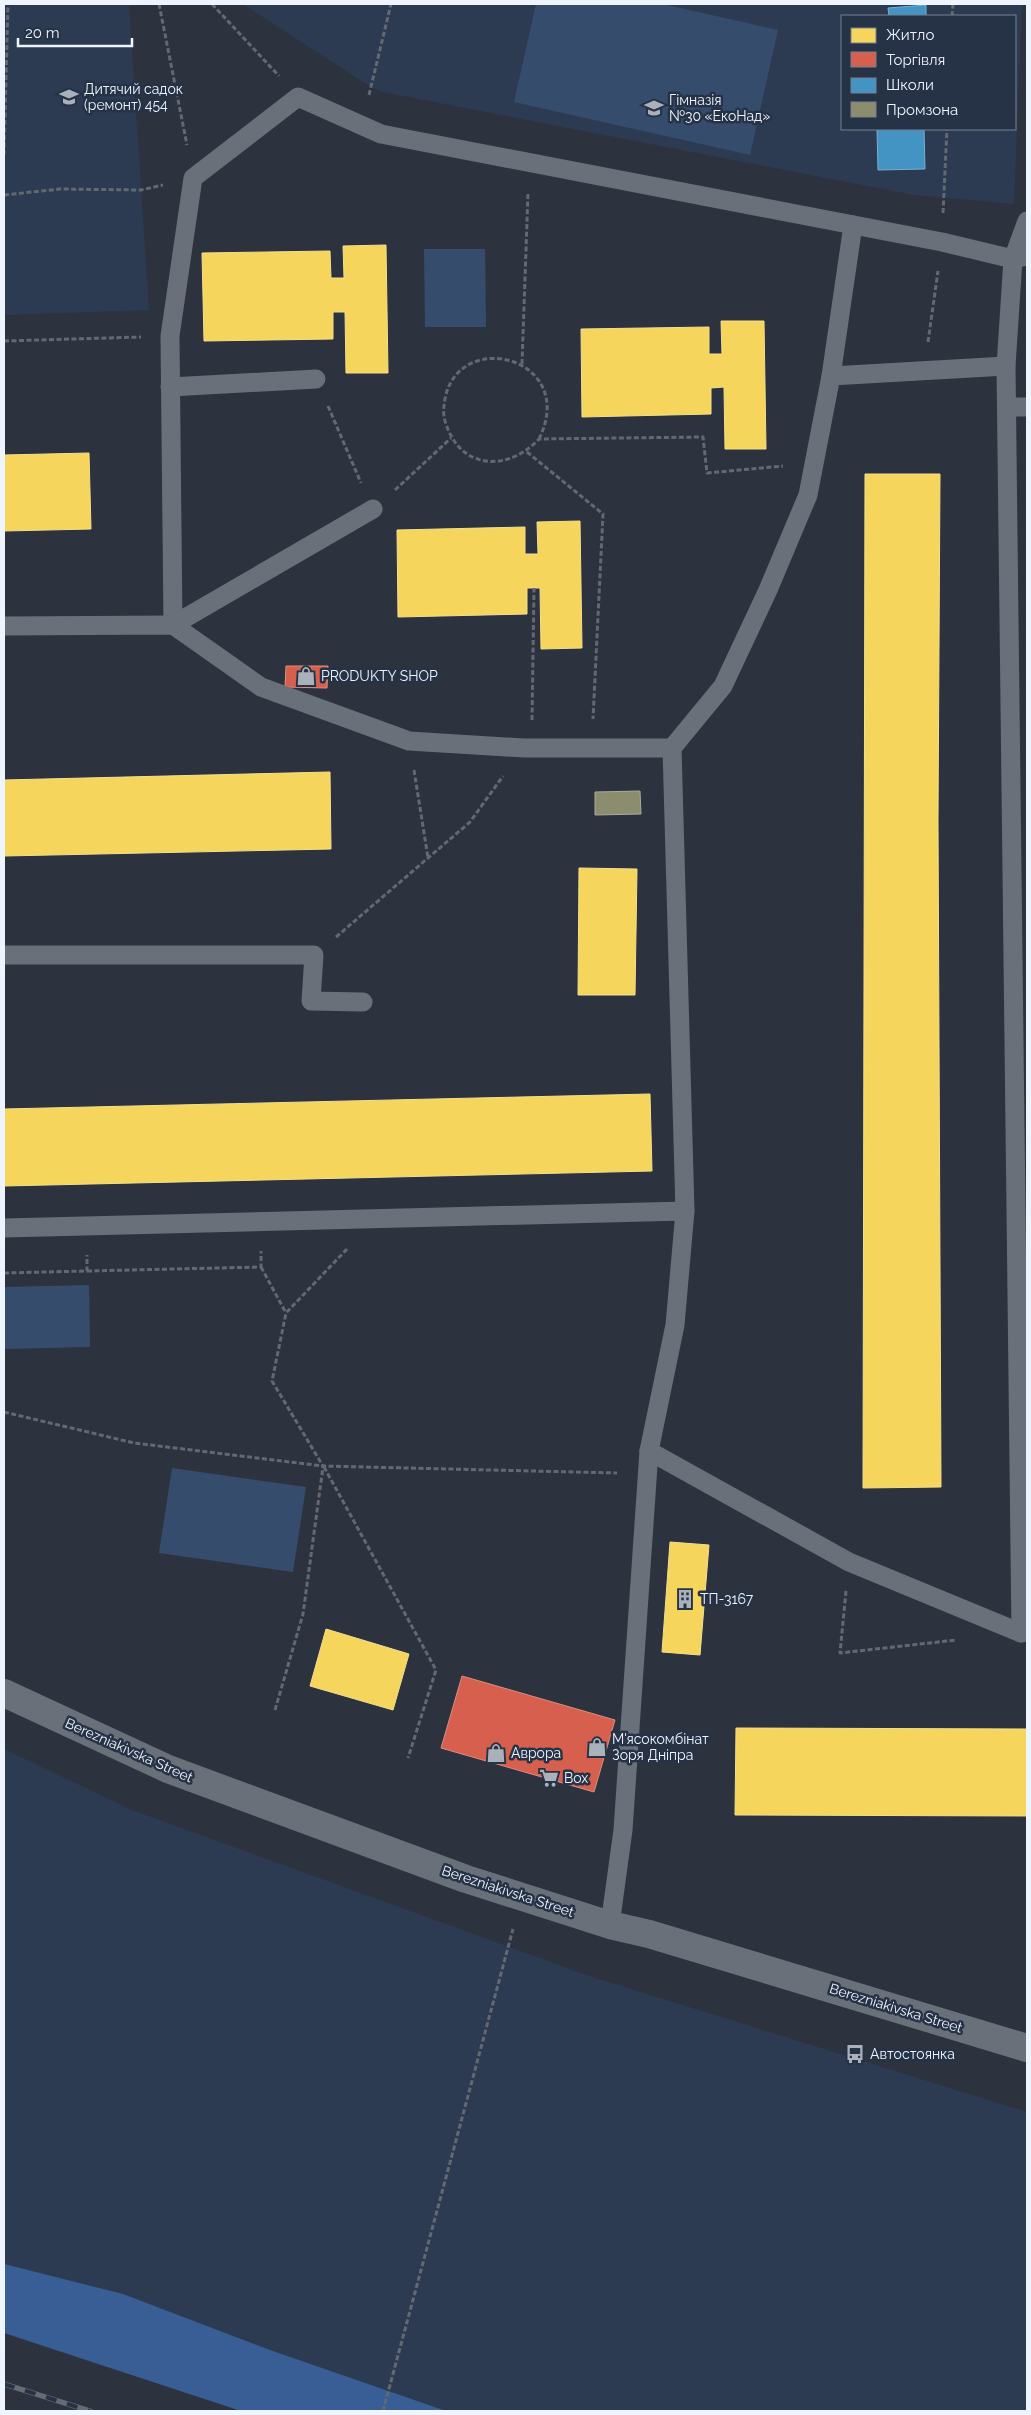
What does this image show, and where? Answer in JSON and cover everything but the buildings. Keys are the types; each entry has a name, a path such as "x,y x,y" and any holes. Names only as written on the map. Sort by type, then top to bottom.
{"street":[{"name":"Berezniakivska Street","path":"4,1693 168,1769 520,1897 1027,2048"}],"lane":[{"path":"173,625 170,336 193,178 298,97 381,134 1020,258"},
{"path":"649,1451 848,1562 1024,1632 1022,1236 1006,366 1020,258 1027,221"},
{"path":"610,1925 622,1830 649,1451 675,1325 685,1211 672,748 722,686 768,590 808,495 831,376 854,225"},
{"path":"831,376 1006,366"},
{"path":"170,387 316,379"},
{"path":"1007,407 1027,407"},
{"path":"4,626 173,625 373,510"},
{"path":"173,625 261,687 409,741 528,748 672,748"},
{"path":"4,955 314,955 312,1001 363,1002"},
{"path":"4,1228 685,1211"}],"path":[{"path":"4,155 8,4"},
{"path":"4,195 60,189 141,190 193,178 159,4"},
{"path":"212,4 298,97"},
{"path":"364,126 371,87 391,4"},
{"path":"924,371 942,242 947,130"},
{"path":"522,364 529,162"},
{"path":"4,341 170,336"},
{"path":"488,358 506,358 522,364 535,375 544,390 548,407 546,424 539,439 527,452 511,460 494,462 478,459 462,451 451,438 445,422 444,404 448,388 458,374 472,363 488,358"},
{"path":"316,379 373,510 451,438"},
{"path":"539,439 703,437 707,473 814,464"},
{"path":"527,452 603,514 592,747"},
{"path":"314,955 470,822 528,748 534,588"},
{"path":"409,741 428,858"},
{"path":"378,1218 286,1313 272,1381 324,1466 436,1670 408,1758"},
{"path":"262,1221 260,1267 286,1313"},
{"path":"87,1271 88,1226"},
{"path":"4,1273 260,1267"},
{"path":"4,1412 134,1443 324,1466 648,1474"},
{"path":"275,1710 303,1614 324,1466"},
{"path":"848,1562 840,1653 964,1639"},
{"path":"383,2411 520,1897"}],"shaded area":[{"name":"Дитячий садок (ремонт) 454","path":"4,4 129,4 149,310 4,315"},
{"name":"Гімназія №30 «ЕкоНад»","path":"243,4 1022,4 1014,204 914,195 383,92 371,87"},
{"path":"536,4 662,4 778,30 750,155 514,102"},
{"path":"424,249 485,249 486,327 425,327"},
{"path":"89,1285 90,1347 4,1349 4,1287"},
{"path":"172,1468 306,1487 293,1572 159,1553"},
{"path":"4,1749 132,1810 589,1976 1027,2112 1027,2411 335,2411 4,2305"},
{"path":"4,2264 123,2294 270,2350 446,2411 241,2411 4,2333"}],"railway":[{"path":"4,2384 90,2411"}],"place":[{"name":"Дитячий садок (ремонт) 454","path":"69,97"},
{"name":"Гімназія №30 «ЕкоНад»","path":"654,108"},
{"name":"PRODUKTY SHOP","path":"306,676"},
{"name":"ТП-3167","path":"685,1599"},
{"name":"М'ясокомбінат Зоря Дніпра","path":"597,1747"},
{"name":"Аврора","path":"496,1753"},
{"name":"Box","path":"549,1778"},
{"name":"Автостоянка","path":"855,2054"}]}
